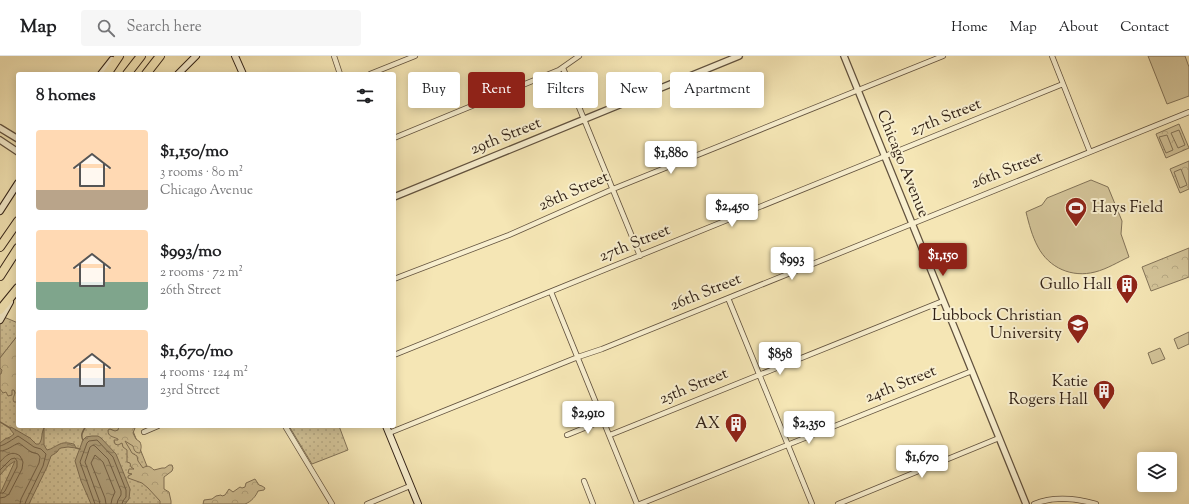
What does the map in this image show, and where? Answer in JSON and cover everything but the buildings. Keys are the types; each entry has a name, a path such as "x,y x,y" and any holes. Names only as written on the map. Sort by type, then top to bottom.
{"highway":[{"path":"108,72 117,56"},
{"path":"129,72 141,56"},
{"path":"148,72 160,56"},
{"path":"0,247 16,224"},
{"path":"0,276 16,251"},
{"path":"0,310 16,290"}],"main road":[{"path":"103,72 117,56"},
{"path":"180,72 196,56"},
{"path":"236,56 242,72"},
{"path":"0,211 16,186"},
{"path":"0,320 16,292"},
{"path":"387,428 418,504"}],"street":[{"path":"334,56 339,72"},
{"path":"375,72 415,56"},
{"path":"396,137 563,68 579,56"},
{"name":"29th Street","path":"396,196 739,56"},
{"name":"Chicago Avenue","path":"844,56 1026,504"},
{"name":"28th Street","path":"396,278 508,235 613,189 943,56"},
{"path":"1052,56 1090,152"},
{"path":"563,68 640,256"},
{"name":"27th Street","path":"396,354 1063,84"},
{"name":"26th Street","path":"389,433 578,357 602,349 1189,112"},
{"path":"0,128 16,138"},
{"path":"0,140 16,151"},
{"path":"551,292 638,504"},
{"path":"728,298 812,504"},
{"name":"25th Street","path":"610,435 943,301"},
{"name":"24th Street","path":"638,504 972,370"},
{"path":"567,435 604,420"},
{"path":"144,432 153,428"},
{"path":"286,428 332,504"},
{"path":"838,504 999,438"},
{"path":"584,481 593,504"},
{"path":"367,504 376,502 410,486"},
{"path":"1034,504 1062,498 1081,500 1096,504"}],"green space":[{"path":"1148,56 1185,56 1189,67 1189,96 1167,104"},
{"path":"1179,124 1189,148 1166,158 1156,134"},
{"path":"1179,130 1185,145 1178,148 1171,133"},
{"path":"1167,135 1173,150 1166,153 1159,137"},
{"path":"1189,161 1189,189 1180,193 1170,169"},
{"path":"1181,169 1187,185 1180,188 1174,172"},
{"name":"Hays Field","path":"1091,180 1108,187 1122,221 1121,234 1129,257 1095,272 1078,274 1062,270 1048,261 1034,239 1026,212 1042,205 1047,198"},
{"path":"1189,248 1189,277 1151,291 1142,267"},
{"path":"4,317 16,322 16,338 0,358 0,323"},
{"path":"1189,332 1189,344 1178,349 1174,339"},
{"path":"16,338 16,402 14,402 13,398 15,393 14,390 12,390 12,395 8,396 6,392 3,393 0,389 0,374 2,370 0,368 0,358"},
{"path":"1160,348 1165,359 1152,364 1148,353"},
{"path":"0,368 16,379 16,428 132,428 162,504 0,504"},
{"path":"118,428 135,428 133,433 136,439 140,442 140,453 136,452 133,446 125,441 132,453 137,456 138,461 143,468 148,466 154,470 172,465 172,471 164,477 164,489 169,492 171,504 160,504 160,501 142,483 128,478 128,476 132,474 128,473 129,469 134,469 131,467 130,463 127,462 127,450 123,447 122,443 118,445 115,444 114,440 118,439 111,436 108,432 110,429 115,431"},
{"path":"290,428 340,428 348,450 312,464"},
{"path":"255,479 259,485 265,488 264,490 258,491 253,499 245,504 203,504 204,500 225,495 229,489 233,492 240,487 245,487 246,483"}],"water":[{"path":"11,427 30,438 36,444 39,444 42,438 44,428 44,445 47,450 65,443 74,444 76,448 61,448 51,456 29,504 0,504 0,494 15,461 0,475 0,443 14,434 10,429"},
{"path":"98,436 101,438 116,454 130,489 129,499 125,504 91,504 81,481 75,461 83,440 86,437"}],"waterway":[{"path":"0,422 10,428"},
{"path":"83,440 82,435 85,428"},
{"path":"76,448 80,449"}],"place":[{"name":"Hays Field","path":"1076,228"},
{"name":"Gullo Hall","path":"1127,304"},
{"name":"Lubbock Christian University","path":"1078,344"},
{"name":"Katie Rogers Hall","path":"1104,410"},
{"name":"AX","path":"736,444"}]}
